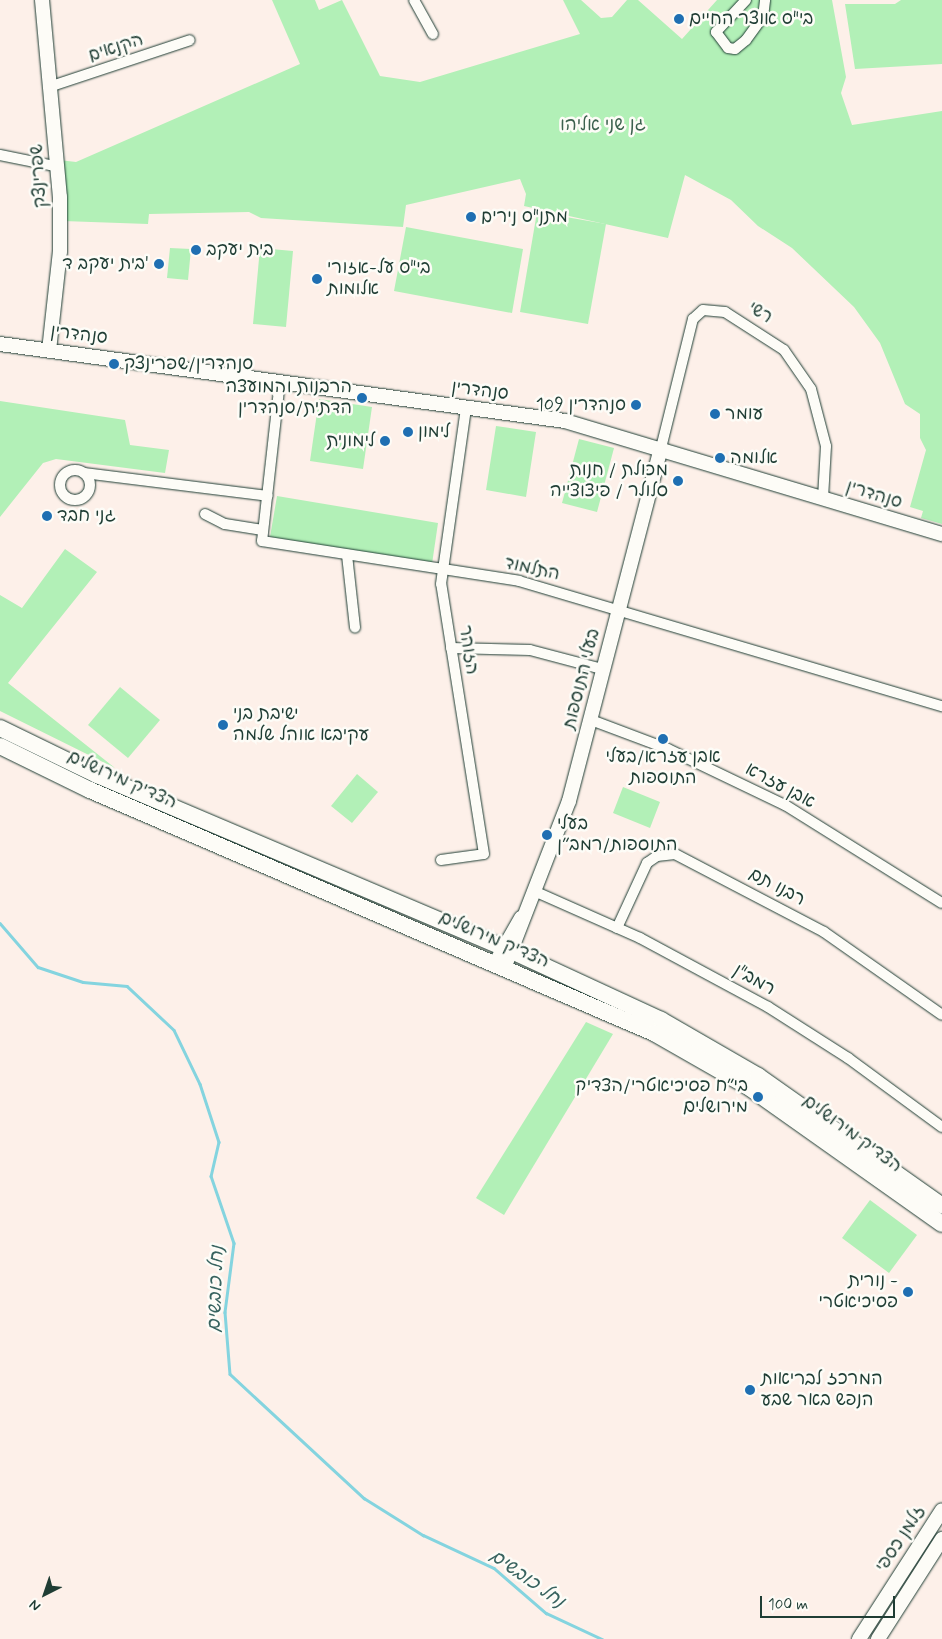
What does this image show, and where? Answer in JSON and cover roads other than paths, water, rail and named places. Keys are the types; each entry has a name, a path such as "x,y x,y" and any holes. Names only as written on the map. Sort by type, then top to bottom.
{"main road":[{"name":"הצדיק מירושלים","path":"0,728 97,775 726,1056 942,1206"},
{"name":"הצדיק מירושלים","path":"0,746 90,790 504,957 719,1069 942,1224"}],"street":[{"name":"שפרינצק","path":"42,0 59,167 60,251 49,350"},
{"path":"414,0 433,34"},
{"path":"746,0 716,32 728,48 746,40 762,17 765,0"},
{"name":"הקנאים","path":"52,86 190,40"},
{"path":"0,155 59,167"},
{"name":"רשי","path":"661,448 693,319 703,310 725,312 784,350 812,389 826,446 824,498"},
{"name":"סנהדרין","path":"0,344 565,421 661,448 942,534"},
{"path":"205,514 225,524 263,530 280,381"},
{"name":"הזוהר","path":"441,860 484,854 441,570 466,408"},
{"name":"בעלי התוספות","path":"504,957 534,891 569,801 661,448"},
{"path":"84,473 268,496"},
{"name":"התלמוד","path":"263,530 262,541 519,581 619,608 942,706"},
{"path":"347,555 355,628"},
{"path":"452,648 524,650 602,669"},
{"name":"אבן עזרא","path":"591,720 668,749 785,805 942,903"},
{"name":"רבנו תם","path":"617,928 648,863 657,856 675,854 824,932 942,1015"},
{"name":"רמב\"ן","path":"534,891 617,928 705,971 816,1036 942,1127"},
{"name":"זלמן כספי","path":"859,1639 942,1510"},
{"name":"זלמן כספי","path":"878,1639 942,1539"}],"waterway":[{"name":"נחל כובשים","path":"0,923 38,967 83,982 127,986 174,1030 200,1084 219,1142 211,1176 234,1243 225,1312 230,1374 364,1498 423,1535 494,1568 546,1613 602,1639"}],"place":[{"name":"בי\"ס אוצר החיים","path":"679,19"},
{"name":"מתנ\"ס נירים","path":"471,217"},
{"name":"בית יעקב","path":"196,250"},
{"name":"בית יעקב ד'","path":"159,264"},
{"name":"בי\"ס על-אזורי אלומות","path":"317,279"},
{"name":"סנהדרין/שפרינצק","path":"114,364"},
{"name":"הרבנות והמועצה הדתית/סנהדרין","path":"362,398"},
{"name":"סנהדרין 109","path":"636,405"},
{"name":"עומר","path":"715,414"},
{"name":"לימון","path":"408,432"},
{"name":"לימונית","path":"385,441"},
{"name":"אלומה","path":"720,458"},
{"name":"מכולת / חנות סלולר / פיצוצייה","path":"678,481"},
{"name":"גני חבד","path":"47,516"},
{"name":"ישיבת בני עקיבא אוהל שלמה","path":"223,725"},
{"name":"אבן עזרא/בעלי התוספות","path":"663,739"},
{"name":"בעלי התוספות/רמב״ן","path":"547,835"},
{"name":"בי״ח פסיכיאטרי/הצדיק מירושלים","path":"758,1097"},
{"name":"נורית - פסיכיאטרי","path":"908,1292"},
{"name":"המרכז לבריאות הנפש באר שבע","path":"750,1390"}],"park label":[{"name":"גן שני אליהו","path":"603,125"}]}
